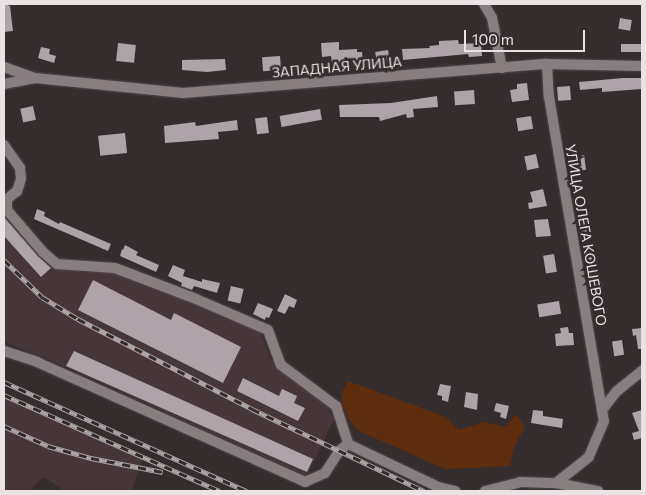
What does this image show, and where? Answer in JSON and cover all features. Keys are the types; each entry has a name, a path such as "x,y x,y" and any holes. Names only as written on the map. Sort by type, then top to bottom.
{"street":[{"path":"484,4 492,18 502,68"},
{"name":"ЗАПАДНАЯ УЛИЦА","path":"35,78 183,93 547,64 642,66"},
{"name":"УЛИЦА ОЛЕГА КОШЕВОГО","path":"547,64 549,97 604,421 589,457 556,483"},
{"path":"4,67 35,78"},
{"path":"4,84 35,78"},
{"path":"4,145 20,168 21,179 17,191 7,200 7,210 43,252 57,264 115,268 196,299 268,330 281,365 336,406 348,444 438,487 456,491"},
{"path":"4,351 37,362 305,482 325,474 340,450 348,444"},
{"path":"602,410 617,391 642,370"},
{"path":"485,491 520,482 556,483 598,491"}],"shaded area":[{"path":"4,213 52,265 84,272 118,272 260,331 270,359 292,380 331,408 329,412 335,417 307,476 46,358 4,342"},
{"path":"348,381 446,417 459,430 484,422 506,427 516,414 525,427 514,447 510,466 445,469 359,431 349,419 342,404 342,392"},
{"path":"4,395 36,413 143,456 132,491 65,491 44,477 29,491 4,491"}],"building":[{"path":"4,4 10,6 13,31 4,32"},
{"path":"620,18 632,20 630,31 618,29"},
{"path":"458,40 459,44 481,43 482,56 469,57 468,54 403,60 402,49 430,48 429,46 439,45 439,41"},
{"path":"339,42 339,50 357,49 357,52 362,52 363,61 340,62 340,64 332,65 331,56 322,57 321,43"},
{"path":"118,43 136,45 134,63 116,61"},
{"path":"621,44 642,44 642,52 621,52"},
{"path":"41,47 50,49 49,54 56,56 54,63 38,58"},
{"path":"388,50 390,63 377,65 375,52"},
{"path":"280,56 281,70 263,71 262,57"},
{"path":"225,59 226,70 207,72 182,70 182,60"},
{"path":"642,78 642,89 602,92 602,88 580,90 579,82"},
{"path":"527,83 529,100 512,102 510,90 517,89 517,84"},
{"path":"570,86 571,100 558,101 557,87"},
{"path":"474,90 475,104 455,105 454,91"},
{"path":"437,96 438,107 413,109 414,117 407,118 406,114 380,121 379,117 340,117 339,105 391,103"},
{"path":"33,106 36,120 23,122 20,109"},
{"path":"320,109 322,120 282,127 280,116"},
{"path":"531,116 533,129 518,131 516,118"},
{"path":"267,117 269,133 257,134 255,118"},
{"path":"237,120 238,130 218,132 219,139 165,143 164,126 195,122 196,126"},
{"path":"125,133 127,153 100,156 98,136"},
{"path":"536,154 539,168 527,170 524,156"},
{"path":"584,155 586,170 572,172 570,157"},
{"path":"543,189 547,206 529,209 528,203 533,202 530,192"},
{"path":"37,209 45,212 44,216 59,224 60,222 111,244 108,251 34,219"},
{"path":"4,217 51,268 41,277 4,236"},
{"path":"589,217 592,231 582,232 580,218"},
{"path":"548,219 551,236 536,237 534,220"},
{"path":"125,245 138,252 136,255 159,265 156,272 120,256"},
{"path":"594,246 603,288 591,289 585,248"},
{"path":"554,254 557,272 546,273 543,256"},
{"path":"173,265 185,270 183,276 202,282 202,279 220,283 217,293 194,286 192,290 181,286 182,283 168,276"},
{"path":"93,280 171,320 174,313 241,347 223,383 78,310"},
{"path":"231,286 244,289 240,304 228,301"},
{"path":"285,294 297,300 294,308 289,306 285,314 277,311"},
{"path":"559,301 561,314 539,317 537,304"},
{"path":"258,303 273,309 269,318 266,317 265,320 253,314"},
{"path":"568,327 569,333 573,333 574,345 556,346 555,334 561,333 560,328"},
{"path":"642,328 642,349 638,349 636,335 633,336 632,329"},
{"path":"622,340 624,355 614,356 612,341"},
{"path":"74,351 313,459 307,472 66,366"},
{"path":"243,378 279,396 282,389 297,396 294,403 305,408 298,421 237,391"},
{"path":"440,384 451,386 448,402 442,400 442,396 437,395"},
{"path":"466,392 478,394 477,410 464,407"},
{"path":"496,403 509,406 506,419 500,417 501,413 494,411"},
{"path":"533,410 543,411 543,416 563,419 562,428 531,423"},
{"path":"642,410 642,438 634,440 632,433 639,431 632,413"}],"railway":[{"path":"4,260 42,297 78,319 252,409 424,491"},
{"path":"4,382 247,491"},
{"path":"4,395 220,491"},
{"path":"4,426 48,446 91,458 163,472"}]}
